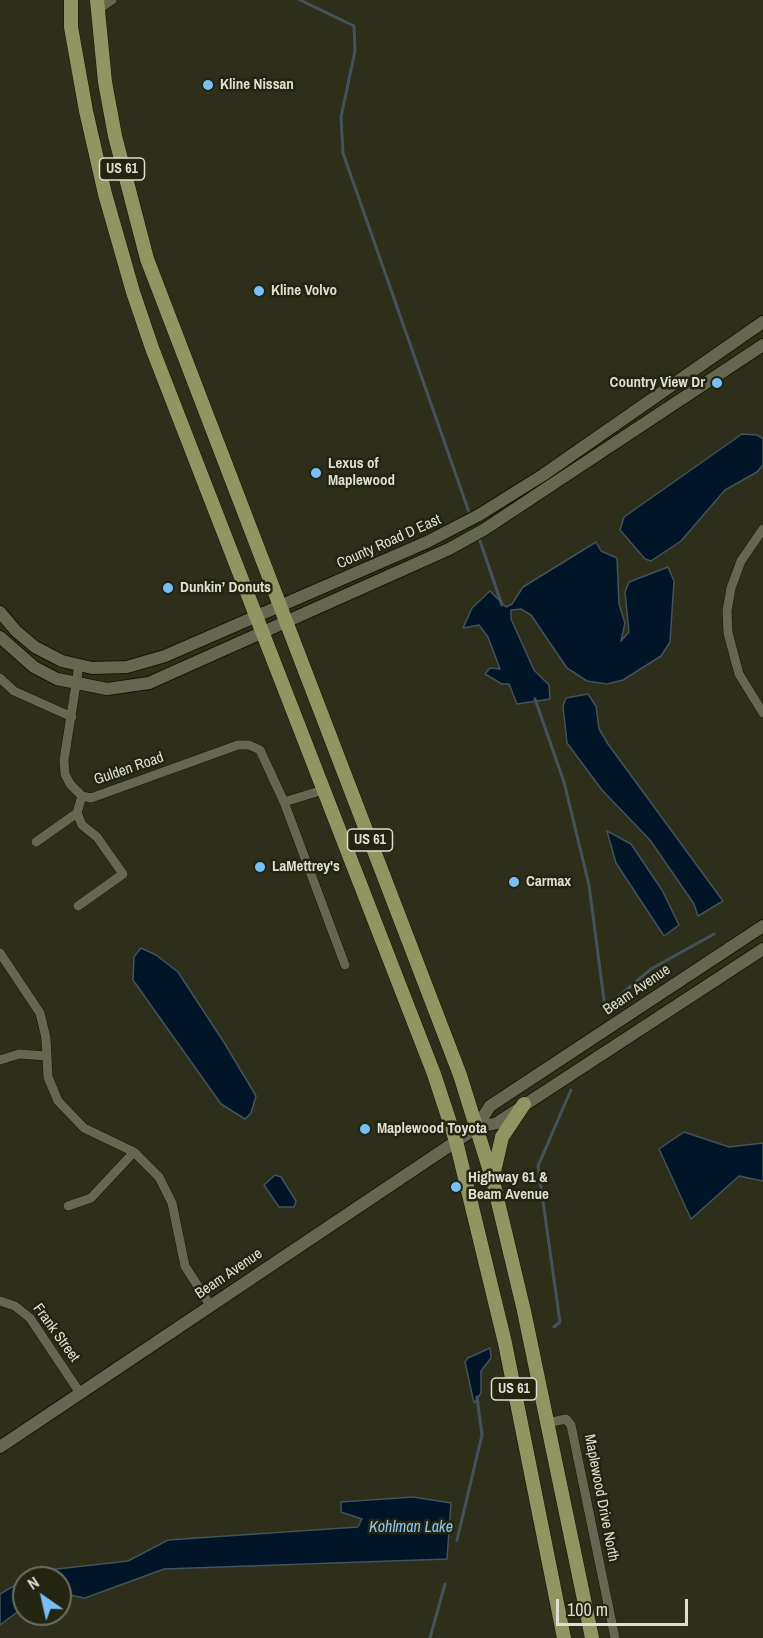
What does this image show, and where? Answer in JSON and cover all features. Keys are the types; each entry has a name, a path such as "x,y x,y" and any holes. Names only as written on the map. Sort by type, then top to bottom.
{"main road":[{"name":"US 61","path":"70,0 71,27 86,111 105,194 133,292 262,633 434,1074 456,1141 505,1343 564,1638"},
{"name":"US 61","path":"97,5 115,136 136,224 159,293 460,1075 493,1181 592,1638"},
{"path":"493,1181 502,1137 524,1104"}],"street":[{"path":"97,5 112,0"},
{"name":"County Road D East","path":"0,612 16,631 35,647 62,661 92,668 127,667 165,656 427,542 479,515 543,475 763,322"},
{"name":"County Road D East","path":"0,637 36,669 57,679 107,689 137,687 449,549 485,529 763,345"},
{"path":"763,529 741,561 731,588 727,611 728,633 739,674 763,713"},
{"name":"Gulden Road","path":"79,665 64,760 65,774 70,784 82,796 91,798 238,745 249,745 260,750 267,760 284,802 345,965"},
{"path":"0,678 14,691 72,717"},
{"path":"284,802 323,790"},
{"path":"36,842 77,813 82,796"},
{"path":"77,813 82,825 97,837 123,874 78,906"},
{"name":"Beam Avenue","path":"476,1128 490,1106 763,926"},
{"name":"Beam Avenue","path":"0,1447 456,1141 476,1128 497,1123 763,949"},
{"path":"0,953 40,1013 46,1038 46,1056 52,1089 65,1111 84,1128 134,1152 149,1164 167,1191 185,1266 210,1305"},
{"path":"0,1060 19,1054 46,1056"},
{"path":"68,1206 91,1198 134,1152"},
{"name":"Frank Street","path":"0,1301 15,1306 30,1318 80,1393"},
{"name":"Maplewood Drive North","path":"547,1423 566,1419 571,1425 615,1638"}],"water":[{"path":"742,434 757,435 763,439 763,465 757,472 725,490 681,541 651,561 645,559 620,530 624,517"},
{"path":"596,542 601,551 617,558 619,604 625,623 621,641 629,632 625,592 629,582 668,567 674,581 670,642 661,656 623,680 607,684 587,681 567,668 531,615 521,609 511,610 511,619 534,670 549,685 550,699 517,704 509,684 502,684 485,674 490,668 500,669 488,637 479,625 463,628 472,608 490,591 506,607 512,604 523,587"},
{"path":"588,694 596,706 599,729 608,744 723,901 698,916 694,904 650,840 602,790 567,743 563,706 566,698"},
{"path":"607,831 631,844 662,890 679,925 664,936 616,863"},
{"path":"141,948 156,955 178,972 225,1044 256,1096 251,1113 245,1119 221,1104 133,980 134,957"},
{"path":"684,1132 729,1147 763,1143 763,1181 739,1176 691,1219 659,1149"},
{"path":"275,1175 281,1177 296,1201 294,1207 279,1207 264,1185"},
{"path":"490,1348 491,1358 481,1371 481,1393 474,1403 465,1362 468,1358"},
{"name":"Kohlman Lake","path":"413,1497 451,1503 447,1559 164,1569 85,1598 72,1595 72,1567 128,1561 168,1540 358,1527 362,1519 341,1512 341,1502"},
{"path":"12,1587 12,1616 0,1625 0,1594"}],"waterway":[{"path":"300,0 354,26 355,51 341,117 343,153 470,515"},
{"path":"479,538 502,605"},
{"path":"535,699 564,782 589,885 605,1008"},
{"path":"605,1008 651,969 714,934"},
{"path":"554,1327 560,1322 538,1166 571,1090"},
{"path":"457,1540 482,1435 477,1397"},
{"path":"430,1638 445,1584"}],"place":[{"name":"Kline Nissan","path":"208,85"},
{"name":"Kline Volvo","path":"259,291"},
{"name":"Country View Dr","path":"717,383"},
{"name":"Lexus of Maplewood","path":"316,473"},
{"name":"Dunkin’ Donuts","path":"168,588"},
{"name":"LaMettrey's","path":"260,867"},
{"name":"Carmax","path":"514,882"},
{"name":"Maplewood Toyota","path":"365,1129"},
{"name":"Highway 61 & Beam Avenue","path":"456,1187"}]}
